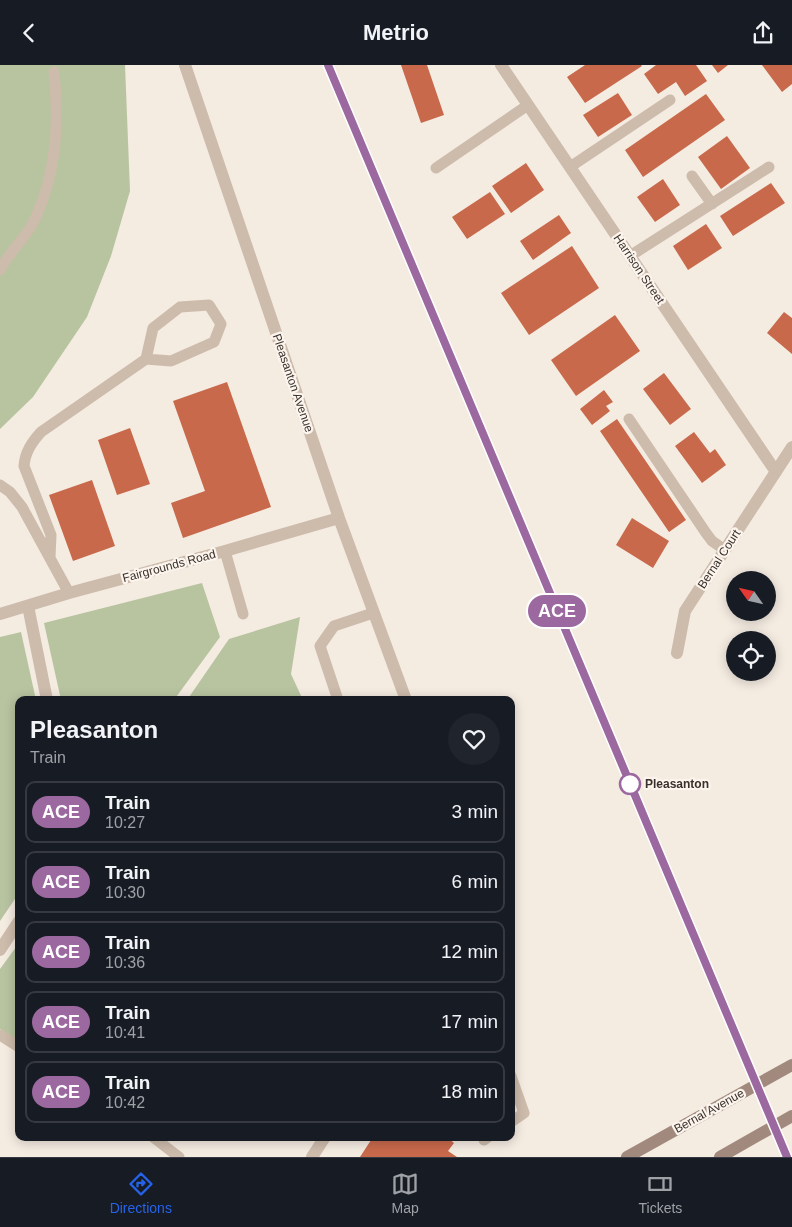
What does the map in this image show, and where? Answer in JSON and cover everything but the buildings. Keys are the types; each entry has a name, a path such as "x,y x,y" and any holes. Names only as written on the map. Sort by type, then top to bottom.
{"main road":[{"name":"Bernal Avenue","path":"626,1157 792,1065"},
{"path":"720,1157 792,1116"}],"street":[{"name":"Pleasanton Avenue","path":"185,65 339,518 404,696"},
{"name":"Harrison Street","path":"501,65 776,472"},
{"name":"Bernal Court","path":"677,653 685,611 792,447"},
{"name":"Fairgrounds Road","path":"0,614 339,518"},
{"path":"28,606 46,696"},
{"path":"1,947 15,927"},
{"path":"312,1157 322,1141"}],"lane":[{"path":"0,270 6,258 20,243 34,220 49,179 55,143 57,110 54,72"},
{"path":"570,167 670,100"},
{"path":"436,168 528,105"},
{"path":"630,256 769,167"},
{"path":"692,176 712,204"},
{"path":"50,557 52,535 24,466 29,448 41,432 146,359 171,361 214,342 221,324 209,305 180,307 154,328 146,359"},
{"path":"629,419 706,533 712,541 725,550"},
{"path":"0,485 10,492 22,507 69,593"},
{"path":"225,551 243,614"},
{"path":"337,696 320,646 334,626 373,613"},
{"path":"0,1035 15,1044"},
{"path":"515,1087 524,1113 515,1119"},
{"path":"158,1141 179,1157"}],"green space":[{"path":"0,65 125,65 130,191 111,256 87,317 33,397 0,429"},
{"path":"202,583 220,637 177,696 60,696 44,623"},
{"path":"300,617 291,674 301,696 190,696 229,639"},
{"path":"21,632 35,696 15,696 15,899 0,921 0,637"},
{"path":"15,948 15,1039 0,1029 0,969"}],"railway":[{"path":"328,65 787,1157"}],"train":[{"name":"ACE","path":"328,65 787,1157"}],"place":[{"name":"Pleasanton","path":"630,784"}]}
